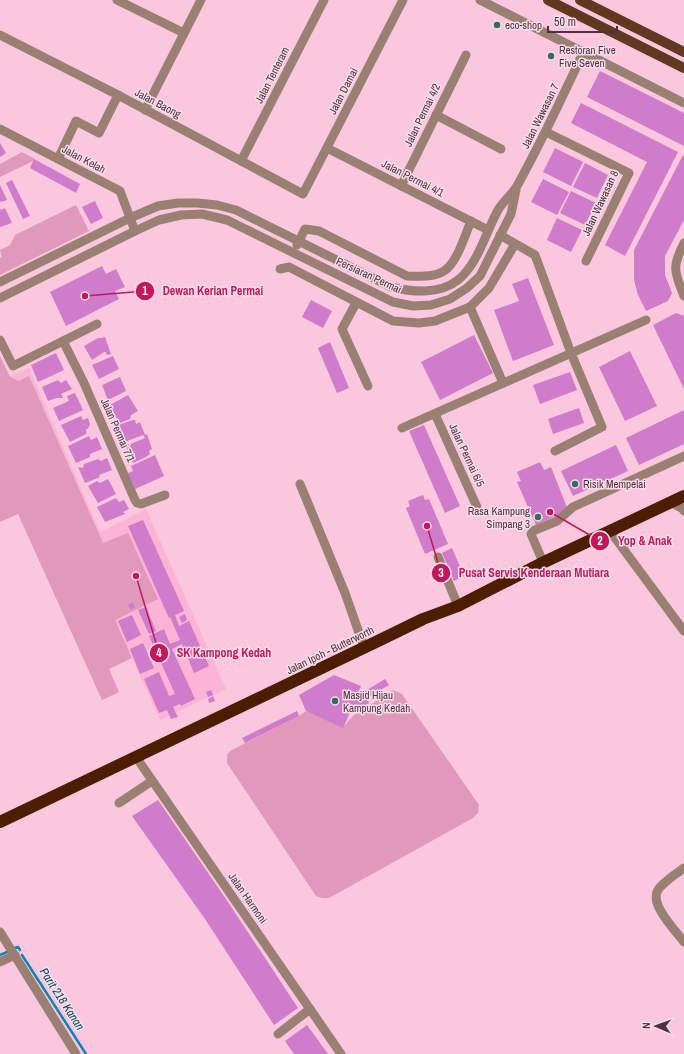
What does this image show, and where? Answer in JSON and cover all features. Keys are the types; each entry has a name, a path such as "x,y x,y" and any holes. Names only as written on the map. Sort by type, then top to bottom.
{"highway":[{"name":"Jalan Ipoh - Butterworth","path":"671,502 684,493"},
{"name":"Jalan Ipoh - Butterworth","path":"0,822 423,619 458,606 543,562 684,496"}],"main road":[{"path":"548,0 684,68"},
{"path":"584,1 684,52"}],"street":[{"path":"117,0 184,33"},
{"path":"145,110 201,0"},
{"name":"Jalan Tenteram","path":"241,161 324,0"},
{"name":"Jalan Damai","path":"303,194 403,0"},
{"path":"480,0 684,103"},
{"name":"Jalan Baong","path":"0,35 118,95 303,194"},
{"name":"Jalan Wawasan 7","path":"516,189 546,132 583,53"},
{"name":"Jalan Permai 4/2","path":"401,186 466,55"},
{"path":"58,158 76,121 99,133 118,95"},
{"path":"436,115 501,149"},
{"name":"Jalan Kelah","path":"0,129 120,191 135,231"},
{"name":"Jalan Wawasan 8","path":"546,132 629,172 586,261"},
{"name":"Jalan Permai 4/1","path":"327,148 488,230"},
{"name":"Persiaran Permai","path":"0,282 130,218 158,206 178,203 217,204 236,210 391,286 407,291 425,292 443,288 458,281 471,267 499,208 516,189"},
{"name":"Persiaran Permai","path":"0,298 159,220 181,215 202,214 228,220 393,302 413,306 425,305 450,299 467,288 480,276 511,214 516,189"},
{"path":"293,252 305,229 319,231 407,276 422,277 434,275 445,271 454,260 471,221"},
{"path":"500,235 535,255 571,353 602,427 554,451"},
{"path":"684,243 678,255 675,270 684,296"},
{"path":"280,269 289,267 393,321 419,323 435,321 470,307 489,288 515,244"},
{"path":"356,303 342,329 368,386"},
{"path":"470,307 503,383"},
{"path":"402,428 646,320"},
{"path":"0,340 13,366 97,324"},
{"name":"Jalan Permai 7/1","path":"64,341 135,500 137,503 141,504 165,495"},
{"name":"Jalan Permai 6/5","path":"435,414 477,507"},
{"path":"543,562 532,532 557,522 573,507 684,456"},
{"path":"300,484 345,593 364,647"},
{"path":"671,502 683,510"},
{"path":"610,531 684,631"},
{"path":"438,557 458,606"},
{"name":"Jalan Harmoni","path":"136,757 341,1054"},
{"path":"119,804 152,780"},
{"path":"684,868 658,888 655,896 658,906 684,942"},
{"path":"0,932 76,1054"},
{"path":"0,962 15,955"},
{"path":"278,1034 310,1009"}],"shaded area":[{"path":"22,152 35,159 0,177 0,164"},
{"path":"76,205 89,231 0,275 0,258 2,257 0,250 10,245 15,235"},
{"path":"0,356 10,377 19,381 29,376 103,543 128,533 158,599 115,620 132,658 109,669 119,692 102,700 18,514 0,522"},
{"path":"29,368 100,532 146,509 226,689 160,720 6,378"},
{"path":"393,690 402,694 479,805 478,813 473,818 329,898 316,896 227,763 227,755 230,751 306,711 343,727 353,716"}],"building":[{"path":"600,71 684,113 684,146 587,97"},
{"path":"581,103 678,152 625,256 605,245 647,162 571,123"},
{"path":"0,143 6,153 0,157"},
{"path":"555,148 583,162 571,186 543,172"},
{"path":"683,155 684,220 665,256 665,275 672,293 668,301 646,311 638,295 634,280 634,250"},
{"path":"34,159 80,184 76,193 30,168"},
{"path":"585,163 608,175 597,198 573,187"},
{"path":"543,179 569,192 557,215 531,202"},
{"path":"12,180 30,216 23,219 6,183"},
{"path":"0,185 7,200 1,202 0,201"},
{"path":"571,191 596,203 585,225 560,213"},
{"path":"95,201 103,218 91,224 82,207"},
{"path":"0,208 1,210 5,208 12,223 0,227"},
{"path":"557,218 582,230 571,252 547,240"},
{"path":"102,266 106,274 116,269 125,287 115,291 119,299 66,326 50,292"},
{"path":"528,278 554,345 513,361 494,310 519,301 512,284"},
{"path":"311,300 332,311 323,328 302,317"},
{"path":"676,313 684,316 684,389 653,325"},
{"path":"474,335 493,373 440,400 421,362"},
{"path":"105,337 111,354 107,355 106,352 104,352 92,360 84,346 98,338"},
{"path":"330,342 349,388 337,393 318,348"},
{"path":"630,351 657,406 625,421 599,367"},
{"path":"56,353 64,370 38,382 31,365"},
{"path":"113,356 119,369 99,379 92,365"},
{"path":"570,372 577,390 540,404 533,385"},
{"path":"120,377 126,391 108,400 102,385"},
{"path":"58,380 61,383 66,380 72,389 61,394 63,398 56,398 48,401 42,387"},
{"path":"75,393 83,410 59,421 53,408 69,401 67,396"},
{"path":"128,395 138,411 131,415 130,419 120,423 110,405"},
{"path":"579,408 584,423 553,434 548,419"},
{"path":"684,410 684,444 639,465 626,438"},
{"path":"81,416 83,420 88,418 90,424 88,429 86,429 86,434 70,442 61,425"},
{"path":"135,420 136,424 140,422 145,435 147,434 152,449 149,451 150,454 133,463 126,446 145,438 143,435 122,443 118,425"},
{"path":"424,425 460,506 445,513 409,431"},
{"path":"89,436 91,440 97,437 102,449 90,454 90,457 76,463 68,446"},
{"path":"616,445 628,471 573,496 561,471"},
{"path":"155,455 164,476 135,489 128,473 133,471 131,466"},
{"path":"107,458 112,470 85,483 78,467 83,468 84,464 98,459 101,461"},
{"path":"540,462 544,470 551,467 568,510 536,525 517,482 521,481 517,472"},
{"path":"108,479 116,494 98,503 88,486 97,481 100,483"},
{"path":"423,495 425,500 429,499 448,544 425,554 406,508 410,506 408,501"},
{"path":"116,498 119,502 124,500 129,509 123,512 125,514 105,522 97,507"},
{"path":"143,520 184,611 175,615 179,626 189,621 209,666 194,673 182,644 172,649 195,699 181,706 180,704 173,707 178,717 171,719 167,710 159,713 144,679 159,672 169,696 175,694 149,636 164,629 170,644 180,640 128,526"},
{"path":"452,548 464,576 454,581 442,553"},
{"path":"133,602 135,607 131,610 128,605"},
{"path":"146,607 156,631 149,634 138,610"},
{"path":"185,614 187,620 182,623 179,617"},
{"path":"132,615 141,635 127,642 118,621"},
{"path":"143,643 154,668 140,674 130,649"},
{"name":"Masjid Hijau Kampung Kedah","path":"334,675 361,686 357,696 385,679 389,685 367,698 369,703 357,710 355,706 352,708 343,728 306,711 299,695"},
{"path":"211,690 213,695 208,697 206,692"},
{"path":"213,696 215,701 209,703 208,699"},
{"path":"297,711 299,716 245,743 242,738"},
{"path":"158,800 298,1008 274,1025 205,919 132,816"},
{"path":"307,1025 328,1054 294,1054 285,1041"}],"waterway":[{"name":"Parit 218 Kanan","path":"15,948 18,947 20,950"},
{"name":"Parit 218 Kanan","path":"0,955 9,951"},
{"name":"Parit 218 Kanan","path":"22,955 86,1054"}],"place":[{"name":"eco-shop","path":"497,25"},
{"name":"Restoran Five Five Seven","path":"551,56"},
{"name":"Dewan Kerian Permai","path":"85,296"},
{"name":"Risik Mempelai","path":"575,484"},
{"name":"Yop & Anak","path":"550,512"},
{"name":"Rasa Kampung Simpang 3","path":"538,517"},
{"name":"Pusat Servis Kenderaan Mutiara","path":"427,526"},
{"name":"SK Kampong Kedah","path":"136,576"},
{"name":"Masjid Hijau Kampung Kedah","path":"335,701"}]}
